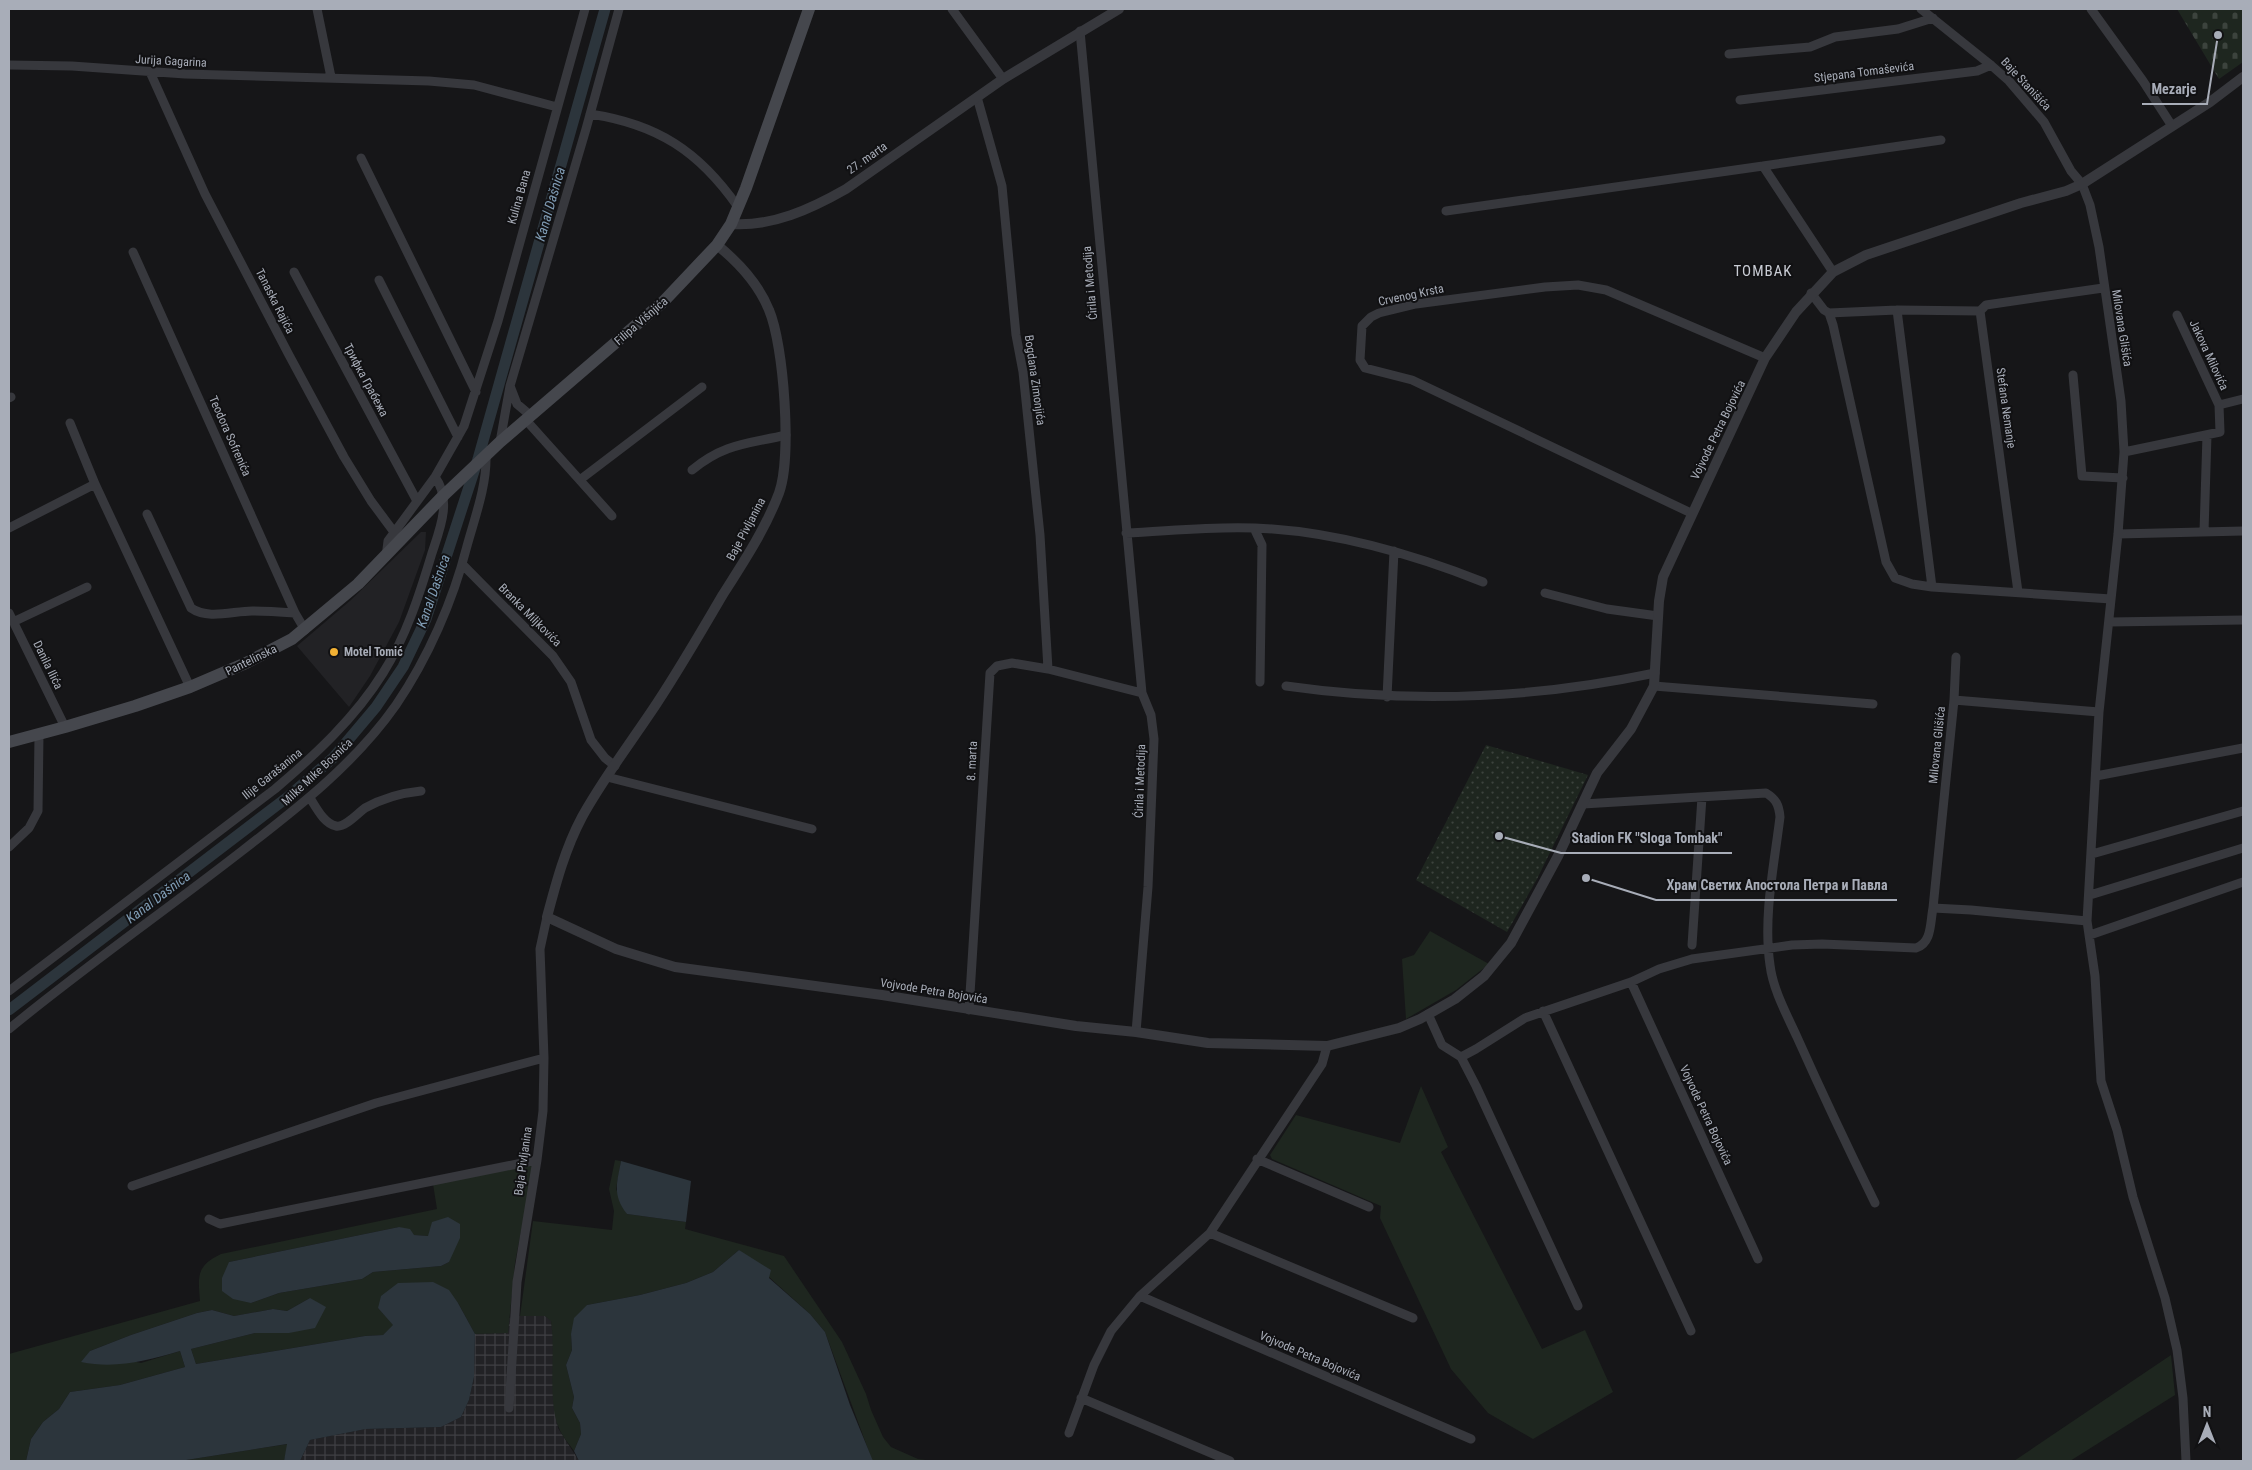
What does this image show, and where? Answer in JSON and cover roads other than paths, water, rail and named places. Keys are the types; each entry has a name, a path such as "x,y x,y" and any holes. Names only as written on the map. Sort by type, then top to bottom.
{"main road":[{"name":"Filipa Višnjića","path":"486,455 669,297 717,245 731,224 738,207 809,9"},
{"name":"Pantelinska","path":"9,742 66,727 190,687 246,663 292,639 305,630 386,557 444,495 486,455"}],"street":[{"path":"316,9 331,78"},
{"name":"Kulina Bana","path":"386,557 388,540 435,478 458,437 476,392 498,321 585,9"},
{"path":"500,442 510,386 619,9"},
{"path":"952,9 1004,79"},
{"name":"27. marta","path":"731,224 745,224 790,216 823,202 854,183 1004,79 1119,9"},
{"name":"Baje Stanišića","path":"1921,9 1991,64 2009,81 2044,122 2071,171 2082,184"},
{"path":"2091,9 2144,81 2172,126"},
{"path":"1729,54 1810,47 1835,37 1898,29 1933,18"},
{"name":"Ćirila i Metodija","path":"1080,31 1142,693 1151,715 1154,739 1148,887 1136,1032"},
{"name":"Stjepana Tomaševića","path":"1740,100 1977,71 1991,64"},
{"name":"Jurija Gagarina","path":"9,65 72,66 150,72 429,80 474,85 557,106"},
{"name":"Tanaska Rajića","path":"150,72 205,194 289,355 344,457 371,501 394,532"},
{"name":"Vojvode Petra Bojovića","path":"547,917 616,949 675,967 1076,1026 1136,1032 1208,1043 1327,1046 1399,1028 1428,1014 1455,999 1484,976 1500,959 1558,856 1597,773 1631,729 1654,686 1658,616 1663,577 1691,513 1765,358 1811,293 1833,272 1866,255 2021,203 2066,191 2082,184 2172,126 2243,77"},
{"name":"Bogdana Zimonjića","path":"977,97 1002,186 1016,335 1026,393 1040,535 1048,669"},
{"path":"590,114 616,118 640,125 678,145 706,166 723,185 738,207"},
{"path":"1446,211 1941,140"},
{"path":"361,158 476,392"},
{"path":"1762,166 1833,272"},
{"name":"Milovana Glišića","path":"2082,184 2090,204 2099,247 2121,401 2124,452 2118,534 2099,712 2090,895 2087,921 2095,976 2100,1081 2117,1130 2133,1197 2165,1298 2177,1350 2183,1398 2186,1461"},
{"name":"Baje Pivljanina","path":"547,917 557,879 582,817 657,702 765,525 780,492 786,435 779,356 769,309 737,262 717,245"},
{"name":"Teodora Sofrenića","path":"134,252 295,613 305,630"},
{"name":"Трифка Грабежа","path":"294,272 417,501"},
{"path":"379,280 458,437"},
{"name":"Crvenog Krsta","path":"1691,513 1412,380 1365,368 1360,360 1362,326 1371,317 1379,313 1416,304 1497,292 1578,285 1606,290 1765,358"},
{"path":"1811,293 1824,310 1829,313 1897,310 1980,311 1986,305 2104,288"},
{"path":"1897,310 1932,587"},
{"name":"Stefana Nemanje","path":"1980,311 2018,592"},
{"path":"1829,313 1886,562 1895,578 1912,584 1932,587 2111,599"},
{"name":"Jakova Milovića","path":"2177,315 2219,405 2220,432 2207,436"},
{"path":"2073,375 2082,476 2122,478"},
{"path":"510,386 517,404 612,516"},
{"path":"581,479 702,387"},
{"name":"Jakova Milovića","path":"2219,405 2243,399"},
{"path":"70,423 95,484 190,687"},
{"path":"692,470 709,456 738,444 786,435"},
{"path":"2124,452 2207,436 2204,532"},
{"name":"Milke Mike Bosnića","path":"9,1029 310,798 364,746 396,706 420,664 442,619 462,564 483,485 486,455"},
{"path":"435,478 444,495"},
{"path":"9,528 95,484"},
{"name":"Ilije Garašanina","path":"9,991 275,789 311,758 339,729 384,672 405,629 439,531 444,495"},
{"path":"147,514 191,608 198,613 251,611 295,613"},
{"path":"1126,533 1254,528 1320,535 1394,550 1483,582"},
{"path":"1254,528 1262,545 1260,682"},
{"path":"2118,534 2243,531"},
{"path":"1388,697 1394,550"},
{"name":"Branka Miljkovića","path":"462,564 553,656 571,682 591,740 605,758 615,766"},
{"path":"13,622 87,587"},
{"path":"1545,593 1599,608 1658,616"},
{"name":"Danila Ilića","path":"9,613 66,727"},
{"path":"2109,622 2243,620"},
{"path":"1954,700 1956,657"},
{"name":"8. marta","path":"969,1010 989,677 993,669 1003,664 1012,663 1048,669 1142,693"},
{"path":"1286,686 1388,697 1459,698 1522,694 1611,682 1655,673"},
{"path":"1654,686 1873,704"},
{"name":"Milovana Glišića","path":"1768,950 1792,945 1822,944 1916,948 1923,946 1928,941 1954,700 2099,712"},
{"path":"9,847 29,828 38,810 40,795 39,735"},
{"path":"2096,776 2243,748"},
{"path":"607,778 812,830"},
{"path":"310,798 324,818 334,826 340,826 366,808 399,794 421,791"},
{"path":"1583,804 1766,793 1774,798 1779,807 1780,817 1770,899 1768,950 1770,968 1782,1002 1826,1102 1875,1203"},
{"path":"1692,945 1702,797"},
{"path":"2092,854 2243,811"},
{"path":"2090,895 2243,848"},
{"path":"2090,934 2243,882"},
{"path":"1932,908 2087,921"},
{"name":"Baja Pivljanina","path":"509,1408 517,1282 543,1111 544,1058 540,949 547,917"},
{"path":"1460,1057 1526,1018 1631,982 1659,969 1692,959 1768,950"},
{"name":"Vojvode Petra Bojovića","path":"1631,982 1758,1259"},
{"path":"1543,1011 1691,1331"},
{"path":"1428,1014 1442,1045 1460,1057 1476,1086 1578,1306"},
{"path":"1069,1433 1101,1349 1111,1331 1140,1296 1210,1233 1257,1159 1322,1064 1327,1046"},
{"path":"132,1186 376,1103 544,1058"},
{"path":"1257,1159 1369,1207"},
{"path":"209,1219 220,1224 537,1160"},
{"path":"1210,1233 1413,1318"},
{"name":"Vojvode Petra Bojovića","path":"1140,1296 1471,1439"},
{"path":"1081,1398 1230,1461"}],"waterway":[{"name":"Kanal Dašnica","path":"9,1010 289,796 333,758 376,707 403,667 426,619 478,459 605,9"}],"place":[{"name":"Mezarje","path":"2218,35"},
{"name":"Motel Tomić","path":"334,652"},
{"name":"Stadion FK \"Sloga Tombak\"","path":"1499,836"},
{"name":"Храм Светих Апостола Петра и Павла","path":"1586,878"}],"district":[{"name":"TOMBAK","path":"1763,271"}]}
